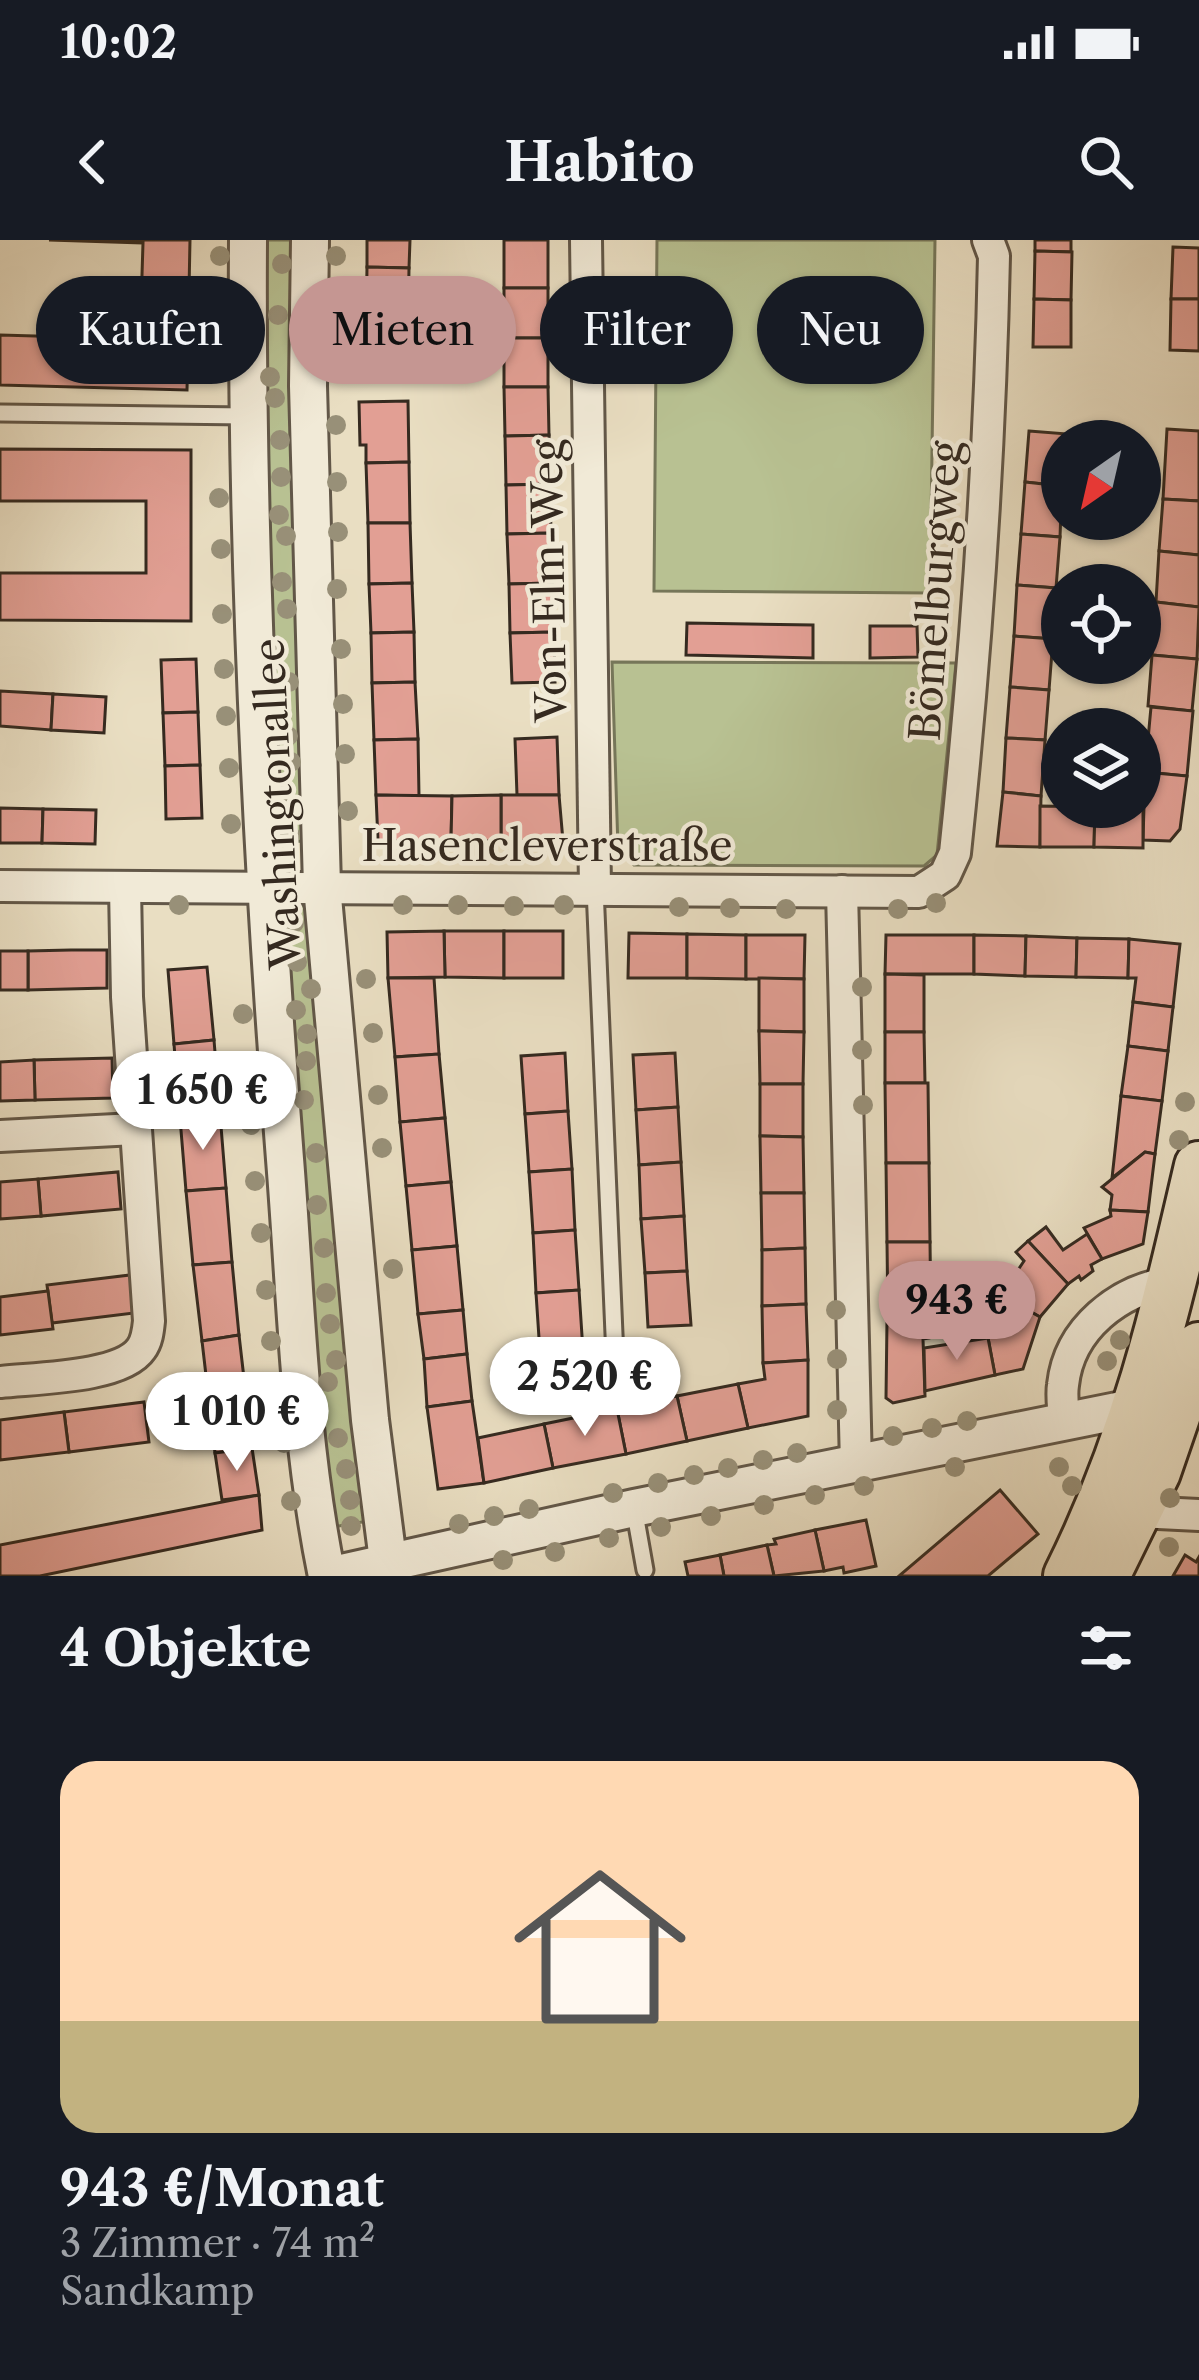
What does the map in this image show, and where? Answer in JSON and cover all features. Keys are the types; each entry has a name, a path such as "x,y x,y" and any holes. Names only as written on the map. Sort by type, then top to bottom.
{"main road":[{"path":"1068,1576 1103,1504 1140,1407 1199,1166"},
{"path":"1105,1576 1192,1393 1199,1347"}],"street":[{"name":"Washingtonallee","path":"248,240 247,416 264,890 302,1368 327,1576"},
{"name":"Washingtonallee","path":"310,240 308,386 322,886 370,1420 389,1570"},
{"name":"Von-Elm-Weg","path":"586,240 596,888"},
{"name":"Von-Elm-Weg","path":"586,273 604,240"},
{"name":"Bömelburgweg","path":"944,874 955,854 977,648 991,387 994,256 988,240"},
{"name":"Hasencleverstraße","path":"0,886 919,892 944,874"},
{"path":"0,1382 111,1368 140,1351 149,1321 125,887"},
{"path":"842,891 856,1465"},
{"path":"0,1136 135,1129"},
{"path":"1064,1423 1063,1383 1074,1350 1091,1322 1118,1299 1172,1282"},
{"path":"327,1576 389,1570 634,1508 1192,1393"},
{"path":"1138,1512 1199,1515"}],"lane":[{"path":"0,413 247,416"},
{"path":"596,888 616,1381"},
{"path":"634,1508 644,1570"}],"green space":[{"path":"266,240 305,240 305,276 289,276 289,384 306,384 309,841 271,842 260,645"},
{"path":"657,240 935,240 930,593 654,591 656,384 733,384 733,276 657,276"},
{"path":"612,662 956,663 937,855 924,866 634,865 618,848"},
{"path":"292,906 306,906 314,916 374,1520 333,1527 308,1312 281,915"}],"building":[{"path":"49,240 190,240 189,276 142,276 143,243"},
{"path":"367,240 410,240 409,268 367,267"},
{"path":"504,240 548,240 548,276 540,276 540,288 516,288 516,276 504,276"},
{"path":"1035,240 1071,240 1071,252 1035,251"},
{"path":"1173,247 1199,248 1199,299 1171,299"},
{"path":"1035,251 1072,252 1071,300 1034,299"},
{"path":"367,267 409,268 409,276 367,276"},
{"path":"516,288 540,288 540,338 516,338"},
{"path":"1034,299 1071,300 1071,347 1033,347"},
{"path":"1171,299 1199,299 1199,351 1170,350"},
{"path":"0,335 36,336 36,384 187,384 187,390 0,385"},
{"path":"516,338 540,338 540,384 548,387 504,387 516,384"},
{"path":"504,387 548,387 549,435 505,436"},
{"path":"408,401 409,462 366,463 366,445 360,445 359,402"},
{"path":"1167,429 1199,431 1199,501 1163,499"},
{"path":"1029,431 1041,432 1041,484 1025,482"},
{"path":"549,435 550,484 506,485 505,436"},
{"path":"0,449 191,450 191,621 0,620 0,573 146,573 146,501 0,501"},
{"path":"409,462 410,523 368,523 366,463"},
{"path":"1025,482 1041,484 1041,536 1021,534"},
{"path":"550,484 551,533 507,534 506,485"},
{"path":"1163,499 1199,501 1199,555 1159,551"},
{"path":"368,523 410,523 412,583 369,584"},
{"path":"551,533 552,583 509,584 507,534"},
{"path":"1021,534 1060,540 1058,564 1041,564 1041,587 1017,585"},
{"path":"1159,551 1199,555 1199,607 1161,603"},
{"path":"412,583 414,632 371,633 369,584"},
{"path":"552,583 554,632 510,633 509,584"},
{"path":"1017,585 1041,587 1041,638 1014,636"},
{"path":"1161,603 1199,607 1197,659 1161,656"},
{"path":"687,623 813,625 813,658 686,655"},
{"path":"870,626 917,626 918,657 870,658"},
{"path":"414,632 415,682 372,683 371,633"},
{"path":"554,632 555,682 512,683 510,633"},
{"path":"1014,636 1041,638 1041,684 1049,684 1049,690 1010,687"},
{"path":"1161,656 1197,659 1192,711 1148,706 1150,684 1161,684"},
{"path":"196,659 198,712 163,713 161,660"},
{"path":"415,682 418,739 374,740 372,683"},
{"path":"1010,687 1049,690 1048,708 1041,708 1041,740 1006,738"},
{"path":"0,691 53,694 51,730 0,726"},
{"path":"53,694 106,697 104,733 51,730"},
{"path":"1151,707 1193,711 1187,776 1161,774 1161,708"},
{"path":"198,712 200,765 165,766 163,713"},
{"path":"557,737 559,795 517,795 515,739"},
{"path":"1006,738 1041,740 1041,796 1003,792"},
{"path":"418,739 419,796 376,795 374,740"},
{"path":"200,765 202,818 166,819 165,766"},
{"path":"1161,774 1187,776 1180,829 1170,841 1143,840 1143,828 1161,828"},
{"path":"1003,792 1041,796 1040,847 997,846"},
{"path":"376,795 452,796 451,841 378,841"},
{"path":"501,795 559,795 563,841 501,841"},
{"path":"501,795 501,841 451,841 452,796"},
{"path":"1040,806 1041,828 1094,828 1094,847 1040,847"},
{"path":"0,808 43,809 42,843 0,843"},
{"path":"43,809 96,810 95,844 42,843"},
{"path":"1094,828 1143,828 1143,848 1094,847"},
{"path":"444,931 504,931 504,978 445,977"},
{"path":"444,931 445,977 388,978 387,932"},
{"path":"504,931 563,931 563,978 504,978"},
{"path":"629,933 687,934 687,978 628,978"},
{"path":"687,934 746,935 746,979 687,978"},
{"path":"746,935 805,935 804,979 746,979"},
{"path":"886,935 974,935 974,974 885,974"},
{"path":"974,935 1026,936 1025,976 974,974"},
{"path":"1026,936 1077,938 1076,977 1025,976"},
{"path":"1077,938 1129,939 1128,978 1076,977"},
{"path":"1129,939 1180,944 1173,1007 1133,1002 1136,978 1128,978"},
{"path":"107,950 107,988 28,990 28,951"},
{"path":"0,951 28,951 28,990 0,990"},
{"path":"207,967 214,1040 174,1044 168,970"},
{"path":"885,974 924,975 924,1032 885,1032"},
{"path":"388,978 434,978 439,1054 395,1057"},
{"path":"759,978 804,979 804,1032 759,1031"},
{"path":"1133,1002 1173,1007 1168,1051 1128,1046"},
{"path":"759,1031 804,1032 803,1084 760,1084"},
{"path":"885,1032 924,1032 925,1083 885,1083"},
{"path":"214,1040 220,1114 180,1118 174,1044"},
{"path":"1128,1046 1168,1051 1162,1101 1121,1096"},
{"path":"565,1053 568,1111 525,1114 521,1056"},
{"path":"675,1053 678,1107 636,1110 633,1055"},
{"path":"439,1054 445,1118 400,1122 395,1057"},
{"path":"112,1058 113,1098 35,1100 34,1060"},
{"path":"34,1060 35,1100 0,1101 0,1062"},
{"path":"885,1083 928,1083 929,1163 886,1163"},
{"path":"760,1084 803,1084 803,1137 760,1136"},
{"path":"1121,1096 1162,1101 1155,1154 1145,1152 1112,1178"},
{"path":"678,1107 681,1162 639,1165 636,1110"},
{"path":"568,1111 572,1169 529,1172 525,1114"},
{"path":"220,1114 226,1188 186,1191 180,1118"},
{"path":"445,1118 451,1182 406,1186 400,1122"},
{"path":"760,1136 803,1137 804,1193 761,1193"},
{"path":"1145,1152 1155,1154 1148,1212 1110,1210 1112,1195 1102,1187"},
{"path":"681,1162 684,1216 641,1219 639,1165"},
{"path":"886,1163 929,1163 930,1242 887,1242"},
{"path":"572,1169 575,1230 533,1233 529,1172"},
{"path":"118,1172 121,1209 41,1216 38,1179"},
{"path":"38,1179 41,1216 0,1219 0,1182"},
{"path":"451,1182 457,1246 412,1250 406,1186"},
{"path":"226,1188 232,1262 193,1265 186,1191"},
{"path":"761,1193 804,1193 805,1248 762,1250"},
{"path":"1110,1210 1148,1212 1143,1244 1102,1259 1084,1228 1111,1216"},
{"path":"684,1216 687,1271 645,1273 641,1219"},
{"path":"1046,1227 1063,1250 1087,1234 1102,1259 1081,1280 1079,1276 1068,1284 1028,1241"},
{"path":"575,1230 579,1290 536,1293 533,1233"},
{"path":"1028,1241 1068,1284 1040,1317 1001,1295 1024,1261 1016,1252"},
{"path":"887,1242 930,1242 931,1319 888,1320"},
{"path":"457,1246 463,1310 418,1314 412,1250"},
{"path":"805,1248 806,1304 762,1306 762,1250"},
{"path":"232,1262 239,1335 202,1341 193,1265"},
{"path":"687,1271 691,1325 648,1327 645,1273"},
{"path":"130,1275 134,1313 52,1323 47,1285"},
{"path":"579,1290 583,1351 540,1353 536,1293"},
{"path":"48,1291 53,1329 0,1335 0,1297"},
{"path":"1001,1295 1040,1317 1023,1369 995,1375 986,1327"},
{"path":"806,1304 808,1360 763,1363 762,1306"},
{"path":"463,1310 467,1354 424,1359 418,1314"},
{"path":"928,1320 929,1338 923,1339 925,1396 893,1403 886,1398 887,1321"},
{"path":"239,1335 252,1448 215,1453 202,1341"},
{"path":"988,1338 995,1375 925,1391 924,1348"},
{"path":"467,1354 472,1401 427,1407 424,1359"},
{"path":"808,1360 808,1416 748,1428 738,1384 765,1379 763,1363"},
{"path":"738,1384 748,1428 687,1441 677,1396"},
{"path":"677,1396 687,1441 626,1454 617,1409"},
{"path":"472,1401 484,1483 438,1489 427,1407"},
{"path":"144,1402 149,1442 69,1452 64,1412"},
{"path":"617,1409 626,1454 553,1468 544,1424"},
{"path":"64,1412 69,1452 0,1460 0,1420"},
{"path":"544,1424 553,1468 484,1483 478,1438"},
{"path":"252,1448 259,1495 222,1500 215,1453"},
{"path":"1000,1490 1038,1534 988,1576 899,1576"},
{"path":"259,1495 262,1530 40,1576 0,1576 0,1545"},
{"path":"866,1520 876,1566 844,1573 843,1567 824,1571 815,1530"},
{"path":"815,1530 824,1571 774,1576 767,1545 776,1544 774,1539"},
{"path":"767,1545 774,1576 724,1576 720,1555"},
{"path":"720,1555 724,1576 688,1576 685,1562"},
{"path":"1185,1555 1196,1562 1199,1557 1199,1576 1173,1576"}]}
